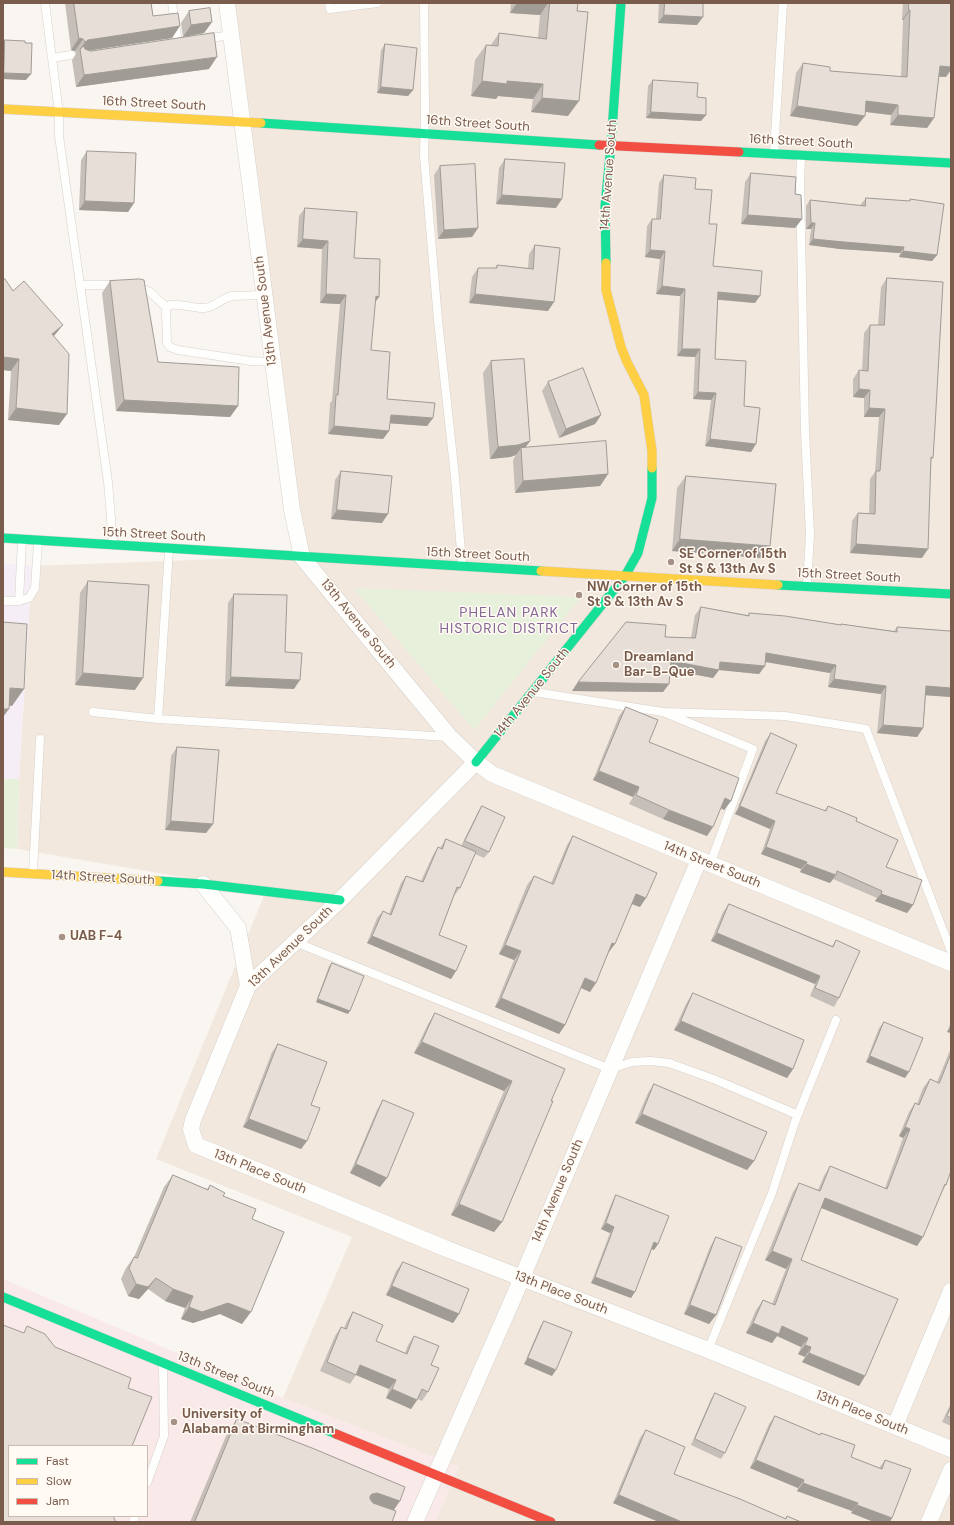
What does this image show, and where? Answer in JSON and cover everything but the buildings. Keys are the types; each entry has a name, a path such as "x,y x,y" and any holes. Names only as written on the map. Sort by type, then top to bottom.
{"street":[{"name":"13th Avenue South","path":"193,1120 248,986 340,900 476,762 450,737 302,556 292,510 226,3"},
{"name":"14th Avenue South","path":"476,762 534,692 625,576 638,553 652,498 652,451 644,395 621,347 606,290 605,206 621,3"},
{"name":"16th Street South","path":"3,109 611,145 951,163"},
{"name":"15th Street South","path":"3,538 462,567 951,594"},
{"name":"14th Street South","path":"476,762 492,774 951,964"},
{"name":"14th Avenue South","path":"415,1522 515,1294 610,1069 704,862"},
{"name":"14th Street South","path":"3,872 203,884 340,900"},
{"path":"203,884 238,928 248,986"},
{"name":"13th Place South","path":"193,1120 190,1129 192,1136 196,1145 205,1149 447,1249 708,1350 951,1449"},
{"path":"895,1426 951,1291"},
{"name":"13th Street South","path":"3,1297 551,1522"},
{"path":"929,1522 951,1470"}],"lane":[{"path":"44,3 59,112 59,136 108,482 113,546"},
{"path":"172,3 178,43"},
{"path":"329,3 330,9 377,3"},
{"path":"424,3 424,156 438,320 455,477 462,567"},
{"path":"774,154 783,3"},
{"path":"198,40 231,35"},
{"path":"52,58 71,55"},
{"path":"801,155 800,183 810,534 807,587"},
{"path":"80,285 133,285 150,292 167,308"},
{"path":"167,308 174,305 205,308 211,307 232,296 264,295"},
{"path":"167,308 167,343 174,349 251,361 272,362"},
{"path":"19,601 22,540"},
{"path":"3,601 19,601 29,598 35,588 38,541"},
{"path":"158,719 169,549"},
{"path":"534,692 663,712 785,716 866,729 951,951"},
{"path":"93,712 158,719 450,737"},
{"path":"663,712 753,749 704,862"},
{"path":"33,874 40,739"},
{"path":"295,942 610,1069 632,1062 651,1061 669,1063 716,1080 798,1115"},
{"path":"708,1350 772,1193 798,1115 836,1020"},
{"path":"148,1480 164,1436 162,1362"}],"shaded area":[{"path":"226,3 951,3 951,1522 435,1522 459,1467 283,1398 352,1237 156,1159 266,891 17,849 19,779 32,566 302,556"},
{"path":"3,564 32,566 19,779 3,779"},
{"name":"University of Alabama at Birmingham","path":"3,1279 283,1398 459,1467 435,1522 3,1522"}],"green space":[{"path":"354,588 581,597 474,730"},
{"path":"3,779 19,779 17,849 3,848"}],"traffic: fast":[{"path":"606,263 605,206 621,3"},
{"path":"261,123 599,145"},
{"path":"739,152 951,163"},
{"path":"476,762 625,576 638,553 652,498 652,468"},
{"path":"3,538 541,571"},
{"path":"778,585 951,594"},
{"path":"158,881 203,884 340,900"},
{"path":"3,1297 336,1434"}],"traffic: slow":[{"path":"3,109 261,123"},
{"path":"606,263 606,290 621,347 644,395 652,451 652,468"},
{"path":"541,571 778,585"},
{"path":"3,872 158,881"}],"traffic: jam":[{"path":"599,145 739,152"},
{"path":"336,1434 551,1522"}],"place":[{"name":"SE Corner of 15th St S & 13th Av S","path":"671,562"},
{"name":"NW Corner of 15th St S & 13th Av S","path":"579,595"},
{"name":"Dreamland Bar-B-Que","path":"616,665"},
{"name":"UAB F-4","path":"62,937"},
{"name":"University of Alabama at Birmingham","path":"174,1422"}],"district":[{"name":"PHELAN PARK HISTORIC DISTRICT","path":"509,622"}]}
